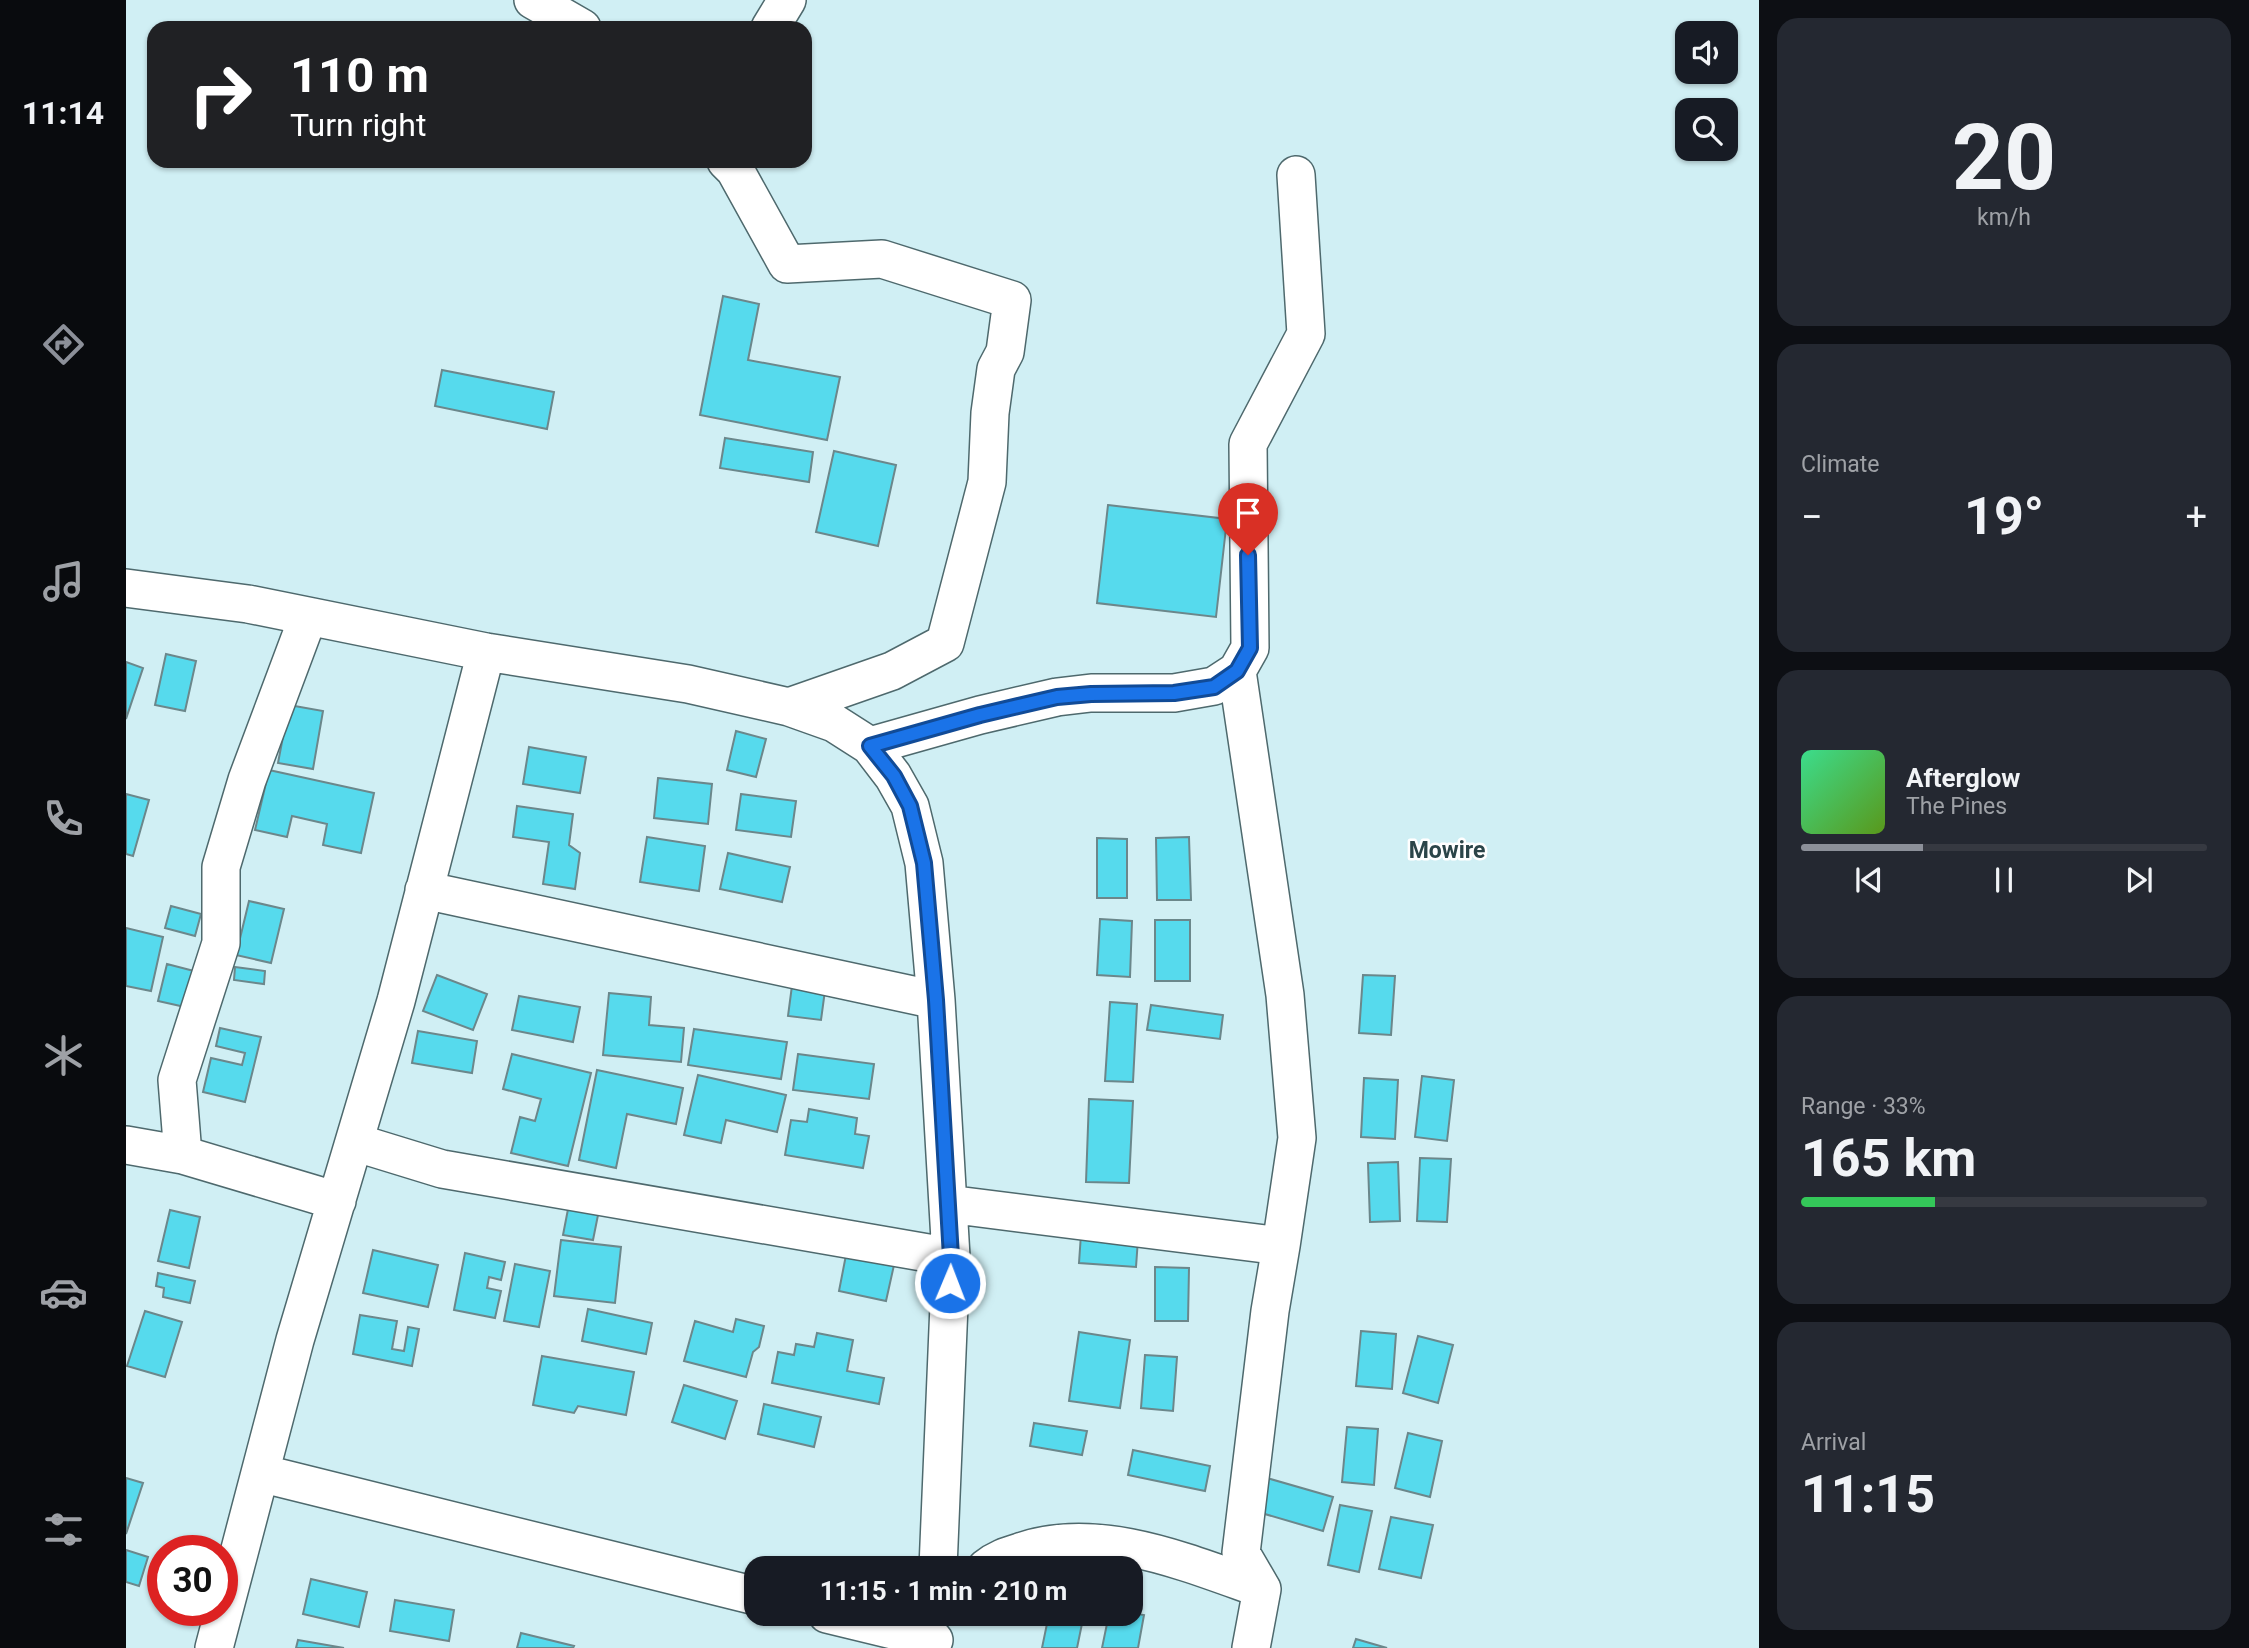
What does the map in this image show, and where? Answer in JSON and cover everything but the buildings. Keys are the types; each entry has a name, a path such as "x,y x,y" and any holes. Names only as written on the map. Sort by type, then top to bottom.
{"street":[{"path":"533,0 570,21"},
{"path":"774,21 787,0"},
{"path":"733,168 787,264 882,259 1012,300 1005,352 996,369 990,413 987,482 944,643 892,671 789,707"},
{"path":"870,746 980,715 1057,697 1174,693 1214,687 1237,671 1250,648 1248,444 1306,334 1296,175"},
{"path":"126,588 248,604 486,652 688,684 789,707 834,723 870,746 894,776 910,806 924,863 936,1000 951,1257 939,1556"},
{"path":"183,1155 177,1080 222,943 221,867 247,780 308,617"},
{"path":"214,1648 295,1340 396,1001 486,652"},
{"path":"1237,671 1285,995 1297,1138 1270,1311 1241,1553 1262,1589 1251,1648"},
{"path":"424,890 936,1000"},
{"path":"354,1142 442,1169 951,1257"},
{"path":"126,1145 183,1155 337,1200"},
{"path":"948,1204 1281,1246"},
{"path":"260,1473 744,1593"},
{"path":"1007,1556 1041,1544 1097,1542 1172,1558 1262,1589"},
{"path":"892,1626 935,1634"}],"district":[{"name":"Mowire","path":"1447,850"}],"route":[{"path":"950,1283 951,1257 936,1000 924,863 910,806 894,776 870,746 980,715 1057,697 1174,693 1214,687 1237,671 1250,648 1248,555"}]}
